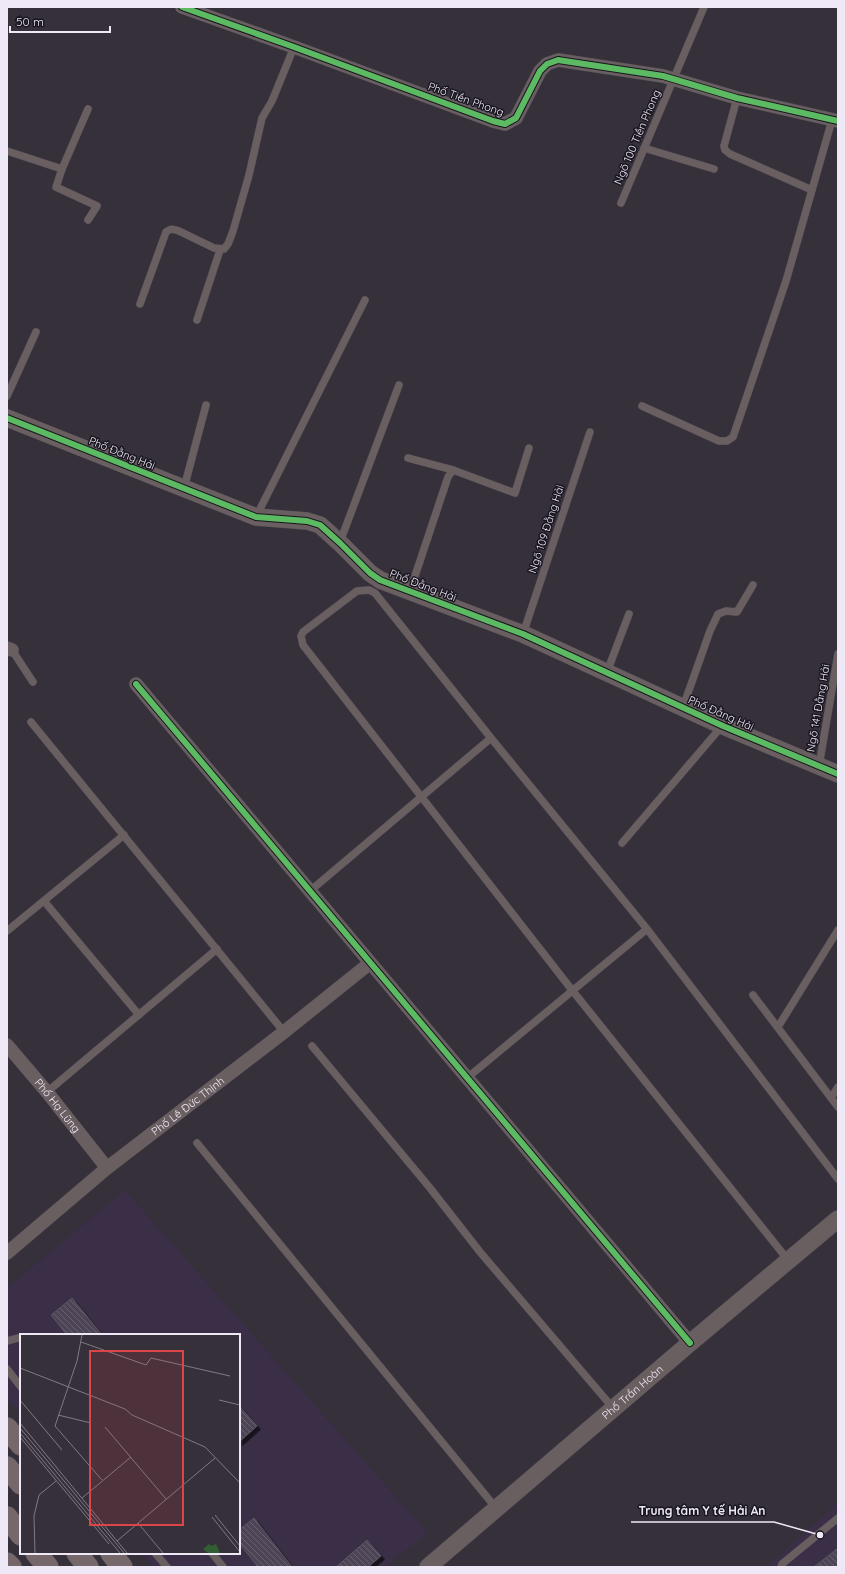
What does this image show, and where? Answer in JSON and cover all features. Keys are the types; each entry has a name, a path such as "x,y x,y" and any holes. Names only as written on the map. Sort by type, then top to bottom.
{"main road":[{"path":"7,1428 20,1444"},
{"path":"7,1468 20,1483"},
{"path":"7,1517 20,1534"},
{"path":"37,1554 48,1567"},
{"path":"78,1554 88,1567"},
{"path":"112,1554 122,1567"},
{"path":"7,1562 11,1567"}],"street":[{"name":"Phố Tiền Phong","path":"182,7 505,124 516,118 540,71 547,64 558,60 663,76 737,98 835,120"},
{"name":"Phố Đằng Hải","path":"7,418 256,517 307,521 320,525 370,574 380,580 523,634 723,726 838,774"},
{"path":"136,684 690,1343"},
{"name":"Phố Lê Đức Thịnh","path":"7,1253 107,1168 284,1032 370,963"},
{"name":"Phố Hạ Lũng","path":"7,1045 47,1092 107,1168"},
{"name":"Phố Trần Hoàn","path":"438,1564 497,1508 613,1408 838,1219"}],"lane":[{"name":"Ngõ 100 Tiền Phong","path":"621,203 704,7"},
{"path":"140,304 166,232 173,229 220,250 224,249 228,244 249,175 259,128 294,47"},
{"path":"737,98 724,146 725,150 730,154 812,190"},
{"path":"88,109 62,169 56,187 97,206 88,220"},
{"path":"642,406 718,441 727,441 733,437 786,282 812,190 835,120"},
{"path":"644,148 714,168"},
{"path":"7,151 62,169"},
{"path":"196,320 220,250"},
{"path":"256,517 365,300"},
{"path":"7,396 36,332"},
{"path":"340,543 399,385"},
{"path":"184,488 206,405"},
{"name":"Ngõ 109 Đằng Hải","path":"523,634 590,432"},
{"path":"408,458 453,470 515,493 529,448"},
{"path":"410,591 448,477 453,470"},
{"path":"683,707 710,631 718,614 726,611 738,612 753,585"},
{"path":"788,1260 572,990 304,645 301,636 303,632 357,591 370,590 375,593 647,929 838,1180"},
{"path":"607,672 629,614"},
{"path":"9,649 33,682"},
{"name":"Ngõ 141 Đằng Hải","path":"819,766 838,654"},
{"path":"31,722 284,1032"},
{"path":"622,843 723,726"},
{"path":"310,891 491,738"},
{"path":"7,931 124,835"},
{"path":"44,901 139,1015"},
{"path":"467,1078 647,929"},
{"path":"778,1027 838,930"},
{"path":"47,1092 217,949"},
{"path":"754,996 838,1107"},
{"path":"312,1046 426,1182 480,1252 613,1408"},
{"path":"831,1098 838,1087"},
{"path":"197,1143 497,1508"},
{"path":"7,1341 20,1338"},
{"path":"7,1369 20,1386"},
{"path":"781,1567 782,1564 838,1518"},
{"path":"156,1554 167,1567"},
{"path":"213,1554 223,1567"}],"shaded area":[{"path":"125,1190 428,1533 385,1567 154,1567 143,1554 240,1554 240,1334 20,1334 20,1413 7,1399 7,1288"},
{"path":"838,1502 838,1567 767,1567"}],"building":[{"path":"72,1298 101,1334 66,1334 51,1315"},
{"path":"240,1407 257,1426 240,1441"},
{"path":"254,1518 292,1567 258,1567 240,1544 240,1529"},
{"path":"367,1540 381,1556 368,1567 336,1567"},
{"path":"838,1548 838,1567 814,1567"}],"cycle path":[{"path":"182,7 493,121 505,124 516,118 540,71 547,64 558,60 663,76 737,98 838,121"},
{"path":"7,418 256,517 307,521 320,525 370,573 380,580 523,634 723,726 838,774"},
{"path":"136,684 690,1343"}],"place":[{"name":"Trung tâm Y tế Hải An","path":"820,1535"}]}
